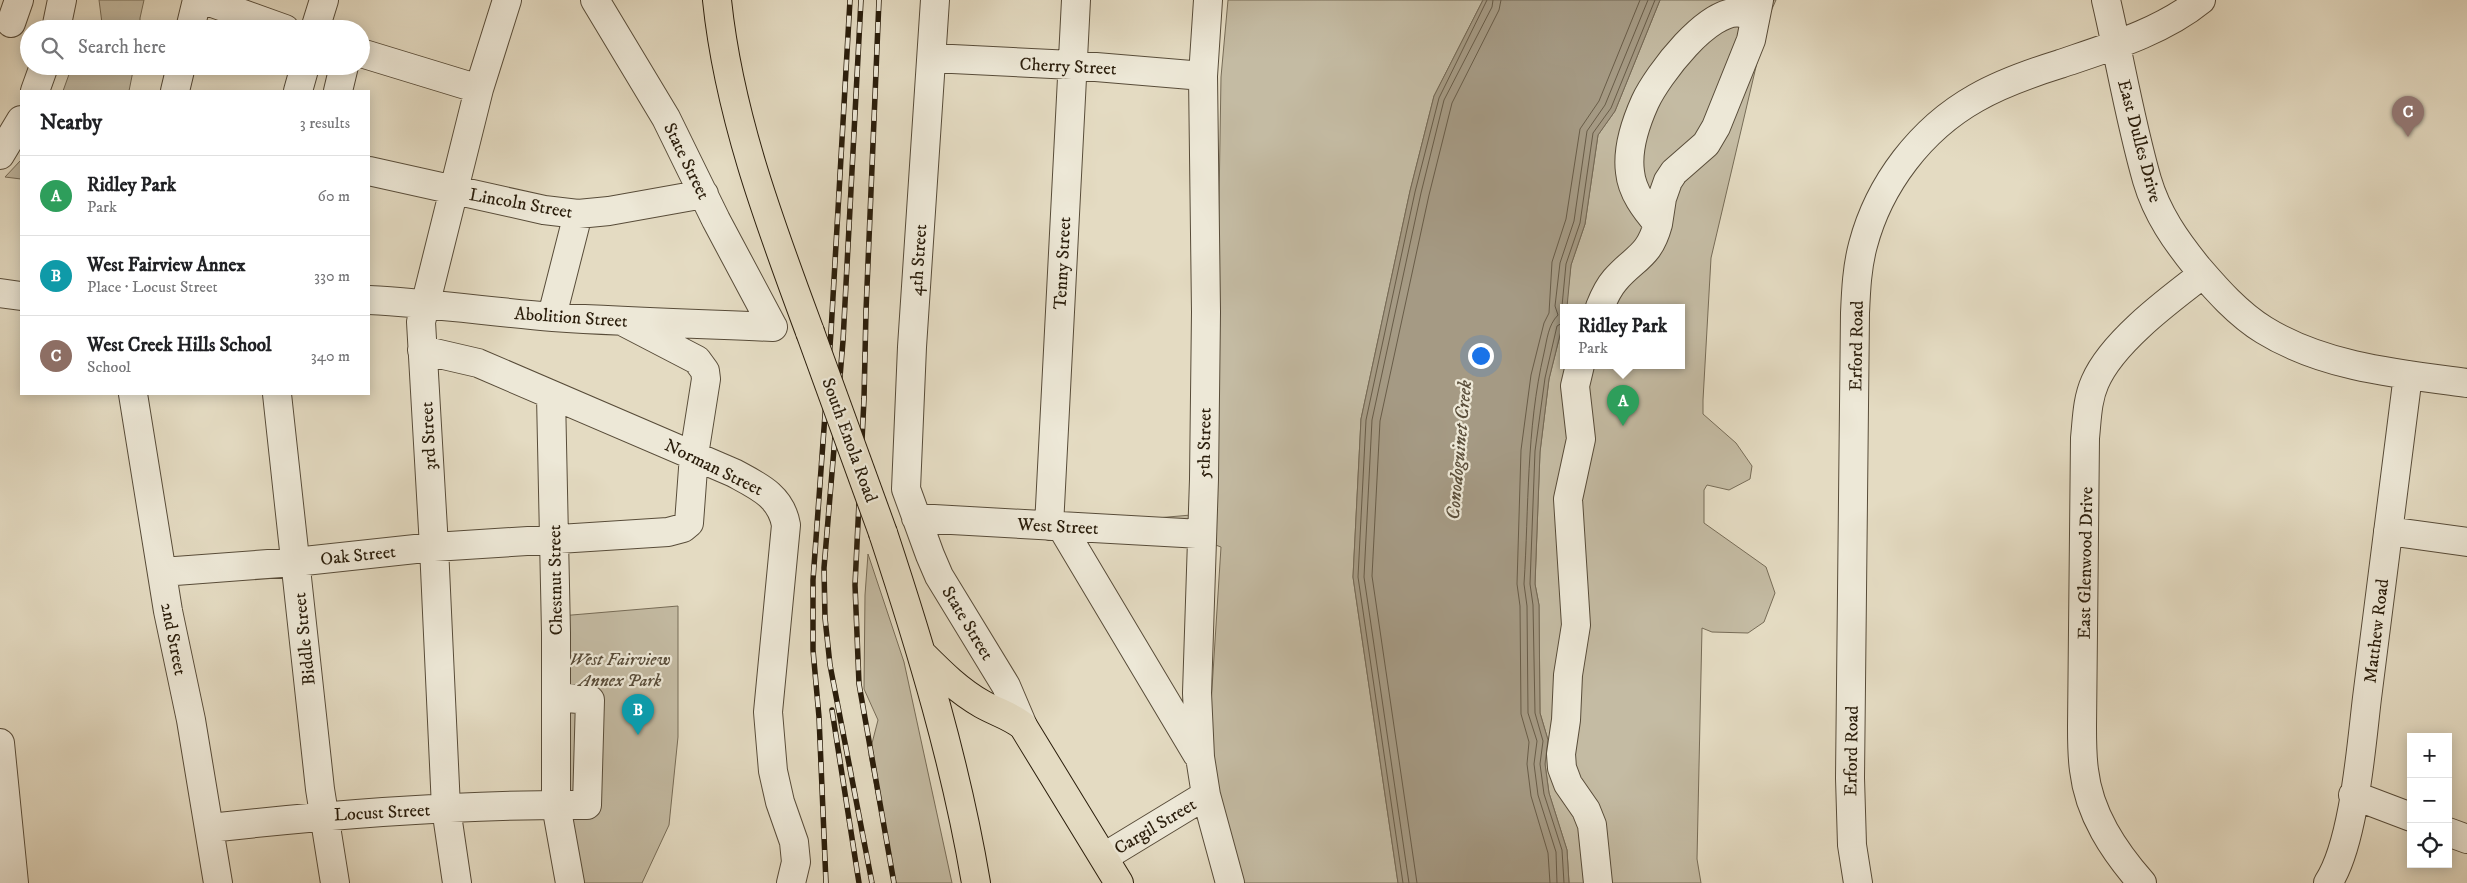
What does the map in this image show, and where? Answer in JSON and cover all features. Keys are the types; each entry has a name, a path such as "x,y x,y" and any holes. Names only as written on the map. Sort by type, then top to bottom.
{"main road":[{"name":"South Enola Road","path":"717,0 729,80 757,187 883,533 921,653 957,788 976,883"},
{"path":"921,653 953,684 983,705 1013,721"},
{"path":"939,717 1013,721"},
{"name":"State Street","path":"1013,721 1120,883"}],"street":[{"path":"58,20 62,0"},
{"path":"192,20 197,0"},
{"path":"204,0 260,20"},
{"path":"318,20 324,0"},
{"name":"3rd Street","path":"457,883 446,808 421,322 479,89 507,0"},
{"name":"State Street","path":"595,0 666,118 773,327"},
{"name":"4th Street","path":"916,518 906,489 906,480 912,347 935,0"},
{"name":"Tenny Street","path":"1055,526 1076,0"},
{"name":"5th Street","path":"1208,0 1202,76 1206,312 1204,479 1197,693 1200,757 1206,795 1230,883"},
{"name":"East Dulles Drive","path":"2106,0 2136,137 2153,197 2165,224 2203,274 2232,305 2263,329 2315,354 2408,375 2467,383"},
{"name":"Erford Road","path":"1858,883 1852,845 1850,778 1855,312 1857,277 1863,243 1885,190 1906,159 1926,136 1951,114 1976,98 2006,84 2116,44 2160,25 2201,0"},
{"path":"1601,304 1607,290 1616,278 1645,254 1654,240 1658,224 1662,198 1668,181 1674,172 1706,144 1716,127 1751,40 1757,10 1729,14 1704,26 1684,48 1645,102 1630,151 1630,172 1635,190 1641,202 1658,224"},
{"path":"370,56 479,89"},
{"name":"Cherry Street","path":"932,58 1072,65 1202,76"},
{"path":"35,90 41,75"},
{"path":"175,90 179,75"},
{"path":"298,90 302,75"},
{"path":"338,90 342,75"},
{"path":"0,155 20,122"},
{"name":"Lincoln Street","path":"370,171 544,210 578,214 609,211 704,194"},
{"path":"552,316 578,214"},
{"name":"East Glenwood Drive","path":"2142,883 2110,842 2096,814 2087,788 2084,769 2085,438 2088,404 2095,382 2114,351 2203,274"},
{"path":"0,292 20,296"},
{"name":"Abolition Street","path":"370,300 426,303 622,321 773,327"},
{"name":"Oak Street","path":"162,572 295,562 434,546 554,537 649,533 683,528 689,523 694,455 706,379 705,371 697,360 622,321"},
{"name":"Norman Street","path":"422,350 478,363 551,396 694,455 761,487 777,500 784,512 786,525 768,712 773,771 780,802 794,842 796,862 791,883"},
{"path":"1579,369 1575,386 1581,439 1568,500 1576,625 1568,675 1566,720 1561,754 1562,768 1568,784 1586,810 1592,825 1598,883"},
{"name":"Matthew Road","path":"2328,883 2335,872 2345,841 2353,795 2408,375"},
{"name":"2nd Street","path":"133,395 162,572 210,828 218,883"},
{"name":"Biddle Street","path":"277,395 324,815 335,883"},
{"name":"Chestnut Street","path":"551,396 556,804 570,883"},
{"name":"State Street","path":"916,518 940,576 1006,686 1013,721"},
{"name":"West Street","path":"916,518 1201,534"},
{"path":"1055,526 1200,757"},
{"path":"2388,531 2467,542"},
{"path":"0,743 8,868"},
{"name":"Cargil Street","path":"1104,857 1206,795"},
{"path":"2353,795 2407,815"},
{"name":"Locust Street","path":"210,828 324,815 556,804"},
{"path":"2452,833 2467,839"}],"green space":[{"path":"99,0 144,0 140,20 102,20"},
{"path":"1228,0 1483,0 1434,96 1410,191 1361,419 1353,577 1398,883 1234,883 1207,767 1221,547 1145,519 1214,513 1221,77"},
{"path":"1660,0 1776,0 1767,20 1711,258 1703,400 1703,414 1736,443 1752,466 1750,479 1729,490 1707,485 1704,490 1704,523 1766,567 1775,593 1764,622 1748,633 1712,632 1702,628 1697,859 1701,883 1569,883 1567,850 1549,793 1545,764 1548,740 1540,713 1539,605 1535,584 1540,452 1549,379 1560,335 1560,369 1685,369 1685,304 1566,304 1571,265 1585,224 1598,135 1615,111"},
{"path":"69,75 132,75 129,90 63,90"},
{"path":"20,161 20,179 5,177"},
{"path":"868,554 904,662 952,883 893,883 869,755 878,720 864,689 865,595"},
{"name":"West Fairview Annex Park","path":"678,606 678,737 669,825 642,883 576,883 564,800 560,616"}],"water":[{"name":"Conodoguinet Creek","path":"1483,0 1660,0 1615,111 1598,135 1585,224 1571,265 1567,304 1560,304 1560,335 1549,379 1540,452 1535,584 1539,605 1540,713 1548,740 1545,764 1549,793 1567,850 1569,883 1398,883 1353,577 1361,419 1410,191 1434,96"}],"railway":[{"path":"826,883 819,717 813,650 813,580 831,332 850,0"},
{"path":"861,0 843,341 824,568 825,618 830,665 872,883"},
{"path":"879,0 855,585 859,684 894,883"},
{"path":"832,710 859,883"}],"place":[{"name":"West Creek Hills School","path":"2408,137"},
{"name":"Ridley Park","path":"1623,426"},
{"name":"West Fairview Annex","path":"638,735"}]}
